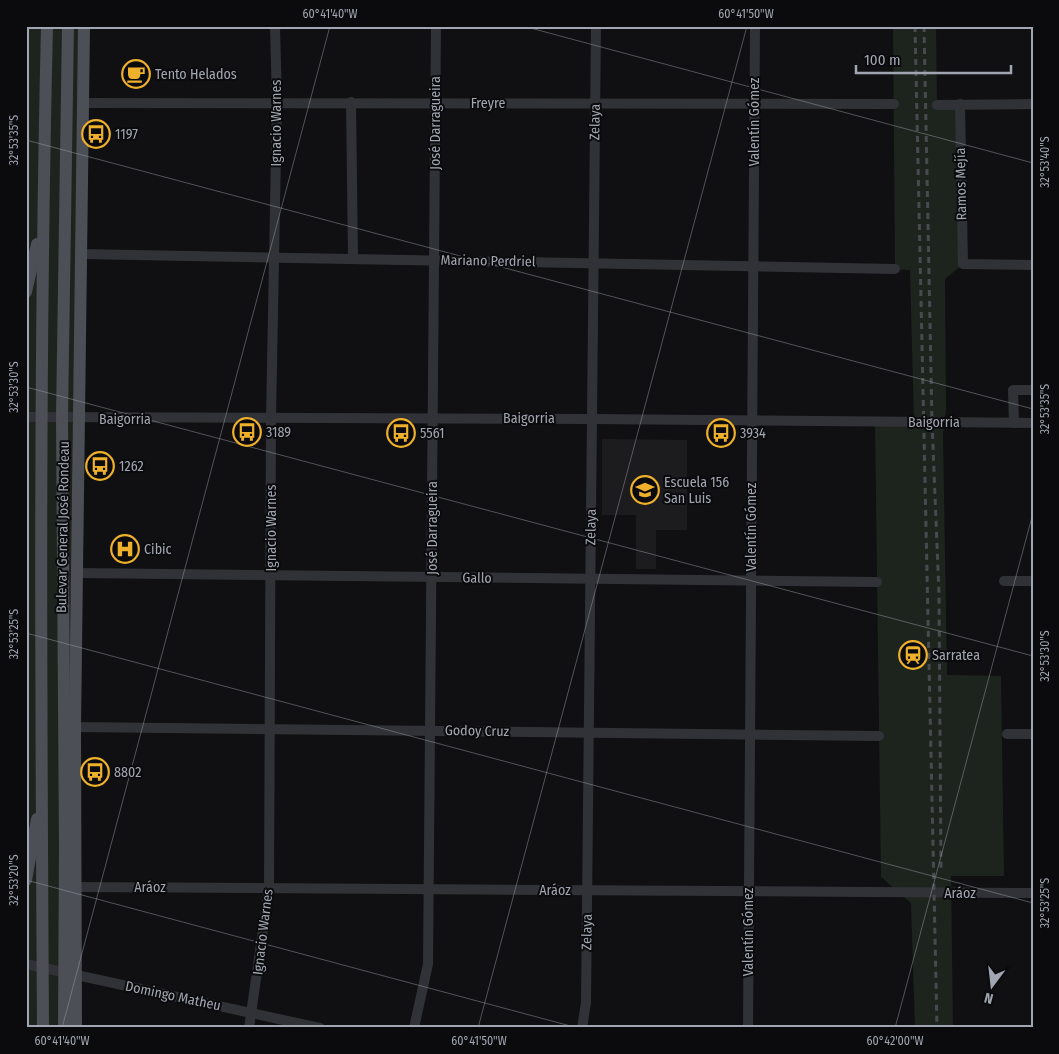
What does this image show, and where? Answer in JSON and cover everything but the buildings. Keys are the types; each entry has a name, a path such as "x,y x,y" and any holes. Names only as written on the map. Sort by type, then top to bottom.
{"main road":[{"name":"Bulevar General José Rondeau","path":"43,1028 41,418 42,219 47,26"},
{"name":"Bulevar General José Rondeau","path":"64,1028 62,418 68,26"},
{"name":"Bulevar General José Rondeau","path":"76,1028 75,727 84,26"},
{"path":"67,128 83,71"},
{"path":"26,292 42,219"},
{"path":"64,627 77,602"},
{"path":"26,880 43,784"}],"street":[{"name":"Ignacio Warnes","path":"249,1028 269,888 271,418 277,102 275,26"},
{"name":"José Darragueira","path":"414,1028 428,964 436,26"},
{"name":"Zelaya","path":"582,1028 586,1003 588,890 596,26"},
{"name":"Valentín Gómez","path":"748,1028 755,26"},
{"path":"351,102 353,258"},
{"name":"Freyre","path":"83,103 894,104"},
{"name":"Ramos Mejía","path":"960,104 963,264 1033,265"},
{"path":"937,105 1033,104"},
{"name":"Mariano Perdriel","path":"81,254 275,256 895,269"},
{"path":"1014,423 1013,390 1033,390"},
{"name":"Baigorria","path":"26,417 79,419 433,418 1033,423"},
{"name":"Gallo","path":"77,574 877,582"},
{"path":"1004,581 1033,581"},
{"name":"Godoy Cruz","path":"75,727 879,736"},
{"path":"1007,734 1033,734"},
{"name":"Aráoz","path":"77,887 1033,893"},
{"name":"Domingo Matheu","path":"26,964 320,1028"}],"shaded area":[{"path":"26,26 84,26 76,1028 26,1028"},
{"path":"893,26 936,26 937,104 960,104 963,264 945,279 946,409 943,435 947,675 1001,676 1004,876 951,876 953,1028 915,1028 911,903 881,877 875,422 914,422 910,270 895,269"},
{"name":"Escuela 156 San Luis","path":"602,439 687,440 687,530 656,530 656,569 636,569 636,515 602,515"}],"railway":[{"path":"915,26 937,1028"},
{"path":"924,26 932,422 939,594 941,870"}],"place":[{"name":"Tento Helados","path":"136,74"},
{"name":"1197","path":"96,134"},
{"name":"3189","path":"247,432"},
{"name":"5561","path":"401,433"},
{"name":"3934","path":"721,433"},
{"name":"1262","path":"100,466"},
{"name":"Escuela 156 San Luis","path":"645,490"},
{"name":"Cibic","path":"125,549"},
{"name":"Sarratea","path":"913,655"},
{"name":"8802","path":"95,772"}]}
